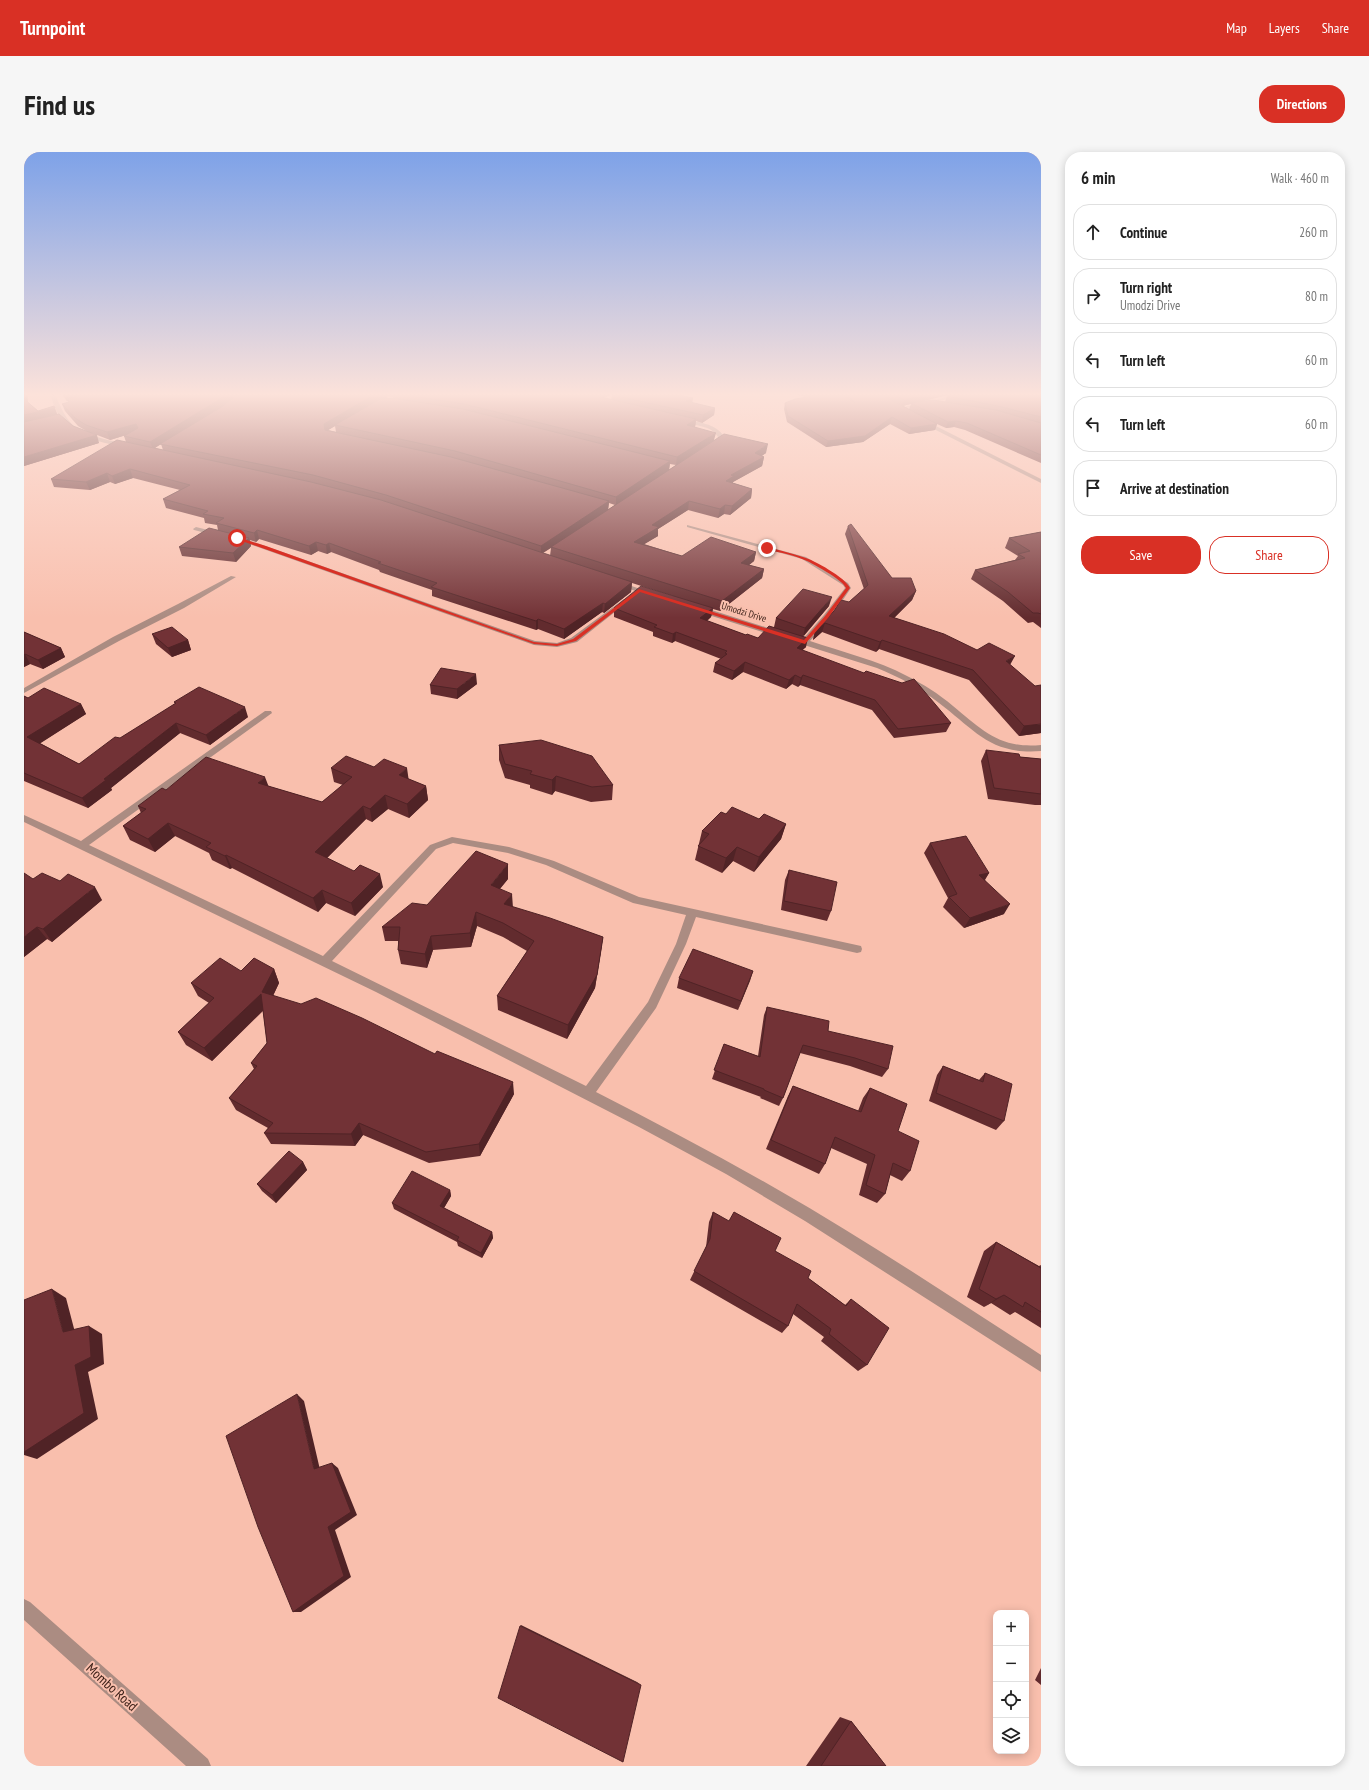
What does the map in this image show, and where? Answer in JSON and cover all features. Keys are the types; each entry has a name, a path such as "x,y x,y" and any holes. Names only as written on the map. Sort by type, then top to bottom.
{"street":[{"path":"1014,467 1041,481"},
{"path":"689,526 804,558 846,584 848,588 827,617 805,642"},
{"path":"196,529 265,547 518,638 546,645 557,645 574,640 639,590"},
{"path":"24,691 116,639 181,606 233,577"},
{"path":"609,580 654,595"},
{"name":"Umodzi Drive","path":"692,607 898,673 941,700 987,736 1006,746 1027,749 1041,748"},
{"path":"81,846 268,713"},
{"path":"24,818 324,962 588,1093 740,1175 858,1246 1041,1364"},
{"path":"324,962 434,847 452,840 465,841 509,850 550,863 608,889 637,900 857,949"},
{"path":"588,1093 652,1005 681,944 692,913"},
{"name":"Mombo Road","path":"24,1608 201,1766"}],"building":[{"path":"71,467 243,467 311,482 381,500 632,582 605,604 603,603 564,629 538,619 536,621 431,587 437,583 378,563 381,562 329,543 326,545 316,542 309,546 257,530 254,533 216,523 224,518 203,514 208,511 163,499 190,485 130,469 112,476 107,473 86,482 51,479"},
{"path":"275,467 488,467 609,501 541,546 386,495 313,475"},
{"path":"512,467 661,467 616,497"},
{"path":"673,467 745,467 731,475 734,476 726,481 752,489 732,506 725,505 720,509 689,501 652,525 659,527 634,542 682,556 711,537 756,552 741,563 764,569 722,601 551,547"},
{"path":"851,524 892,578 911,578 916,591 889,616 944,634 977,650 989,643 1015,656 1006,661 1035,686 1041,685 1041,724 1024,726 973,670 882,640 880,642 825,623 815,631 834,611 841,600 849,602 868,585 848,526"},
{"path":"209,528 249,538 233,553 179,547"},
{"path":"1041,532 1041,614 1033,613 1008,592 975,570 1025,558 1018,554 1030,551 1009,538"},
{"path":"641,586 713,608 700,618 746,635 747,634 758,638 769,626 808,638 797,648 864,673 866,671 902,683 914,679 951,723 898,729 875,700 803,675 801,678 795,675 789,680 745,662 734,671 715,663 727,654 725,653 727,651 676,632 673,634 654,627 657,625 614,608"},
{"path":"803,589 832,597 805,628 776,618"},
{"path":"172,627 188,640 168,648 152,634"},
{"path":"24,632 61,648 38,660 25,654 24,655"},
{"path":"441,668 476,674 457,689 430,685"},
{"path":"199,687 245,707 206,735 176,723 82,798 24,773 24,696 28,698 44,688 81,704 27,737 79,764 115,737 120,738"},
{"path":"541,740 592,756 613,785 592,787 556,776 552,780 530,774 532,771 505,764 499,745"},
{"path":"986,750 1019,754 1020,757 1041,759 1041,794 994,788"},
{"path":"346,756 374,767 384,759 407,768 399,775 426,786 407,804 385,795 370,809 363,806 315,852 354,871 360,865 380,874 351,903 322,890 313,898 226,855 225,856 206,847 211,843 168,823 148,839 123,826 146,809 138,806 162,788 166,790 206,757 265,777 258,783 322,802 352,777 331,768"},
{"path":"732,807 759,819 764,814 786,824 759,857 737,847 726,858 698,846 709,834 702,831 721,812 726,814"},
{"path":"966,836 989,873 979,875 1010,904 970,918 949,897 957,894 930,843"},
{"path":"476,851 508,864 491,885 512,894 504,904 550,918 603,937 597,975 568,1025 497,996 534,941 503,923 476,912 470,933 431,936 425,954 398,950 400,927 382,927 412,903 427,905"},
{"path":"789,870 837,882 831,911 784,901"},
{"path":"24,873 33,879 42,873 60,881 68,874 95,887 43,929 37,927 24,937"},
{"path":"693,949 753,971 741,1001 679,978"},
{"path":"220,958 241,971 254,958 274,969 262,992 301,1004 316,998 362,1018 435,1054 437,1051 513,1082 479,1144 426,1152 359,1123 351,1134 264,1133 273,1123 229,1098 257,1066 251,1063 267,1043 261,994 204,1048 178,1032 214,998 191,983"},
{"path":"767,1007 829,1021 828,1031 893,1046 888,1069 855,1058 803,1045 783,1098 714,1070 724,1044 760,1057"},
{"path":"943,1066 983,1082 985,1073 1012,1084 1004,1121 936,1093"},
{"path":"793,1086 861,1112 870,1088 907,1104 898,1131 919,1141 910,1171 893,1163 885,1194 866,1185 875,1155 835,1137 825,1164 771,1140"},
{"path":"289,1151 303,1162 272,1195 257,1184"},
{"path":"412,1171 450,1190 440,1206 492,1232 481,1253 457,1240 459,1237 392,1203"},
{"path":"713,1212 729,1221 734,1212 781,1238 775,1251 811,1271 808,1278 846,1306 851,1299 889,1328 867,1365 829,1334 831,1329 797,1304 788,1326 694,1271 710,1239"},
{"path":"996,1242 1041,1268 1041,1312 1025,1302 1023,1307 1004,1295 996,1299 979,1289"},
{"path":"52,1289 63,1332 89,1326 91,1357 75,1365 84,1413 24,1452 24,1300"},
{"path":"297,1394 314,1469 332,1463 351,1512 328,1527 344,1576 293,1612 258,1527 226,1436"},
{"path":"520,1626 641,1685 623,1762 498,1698"},
{"path":"851,1721 886,1766 821,1766"}],"route":[{"path":"237,538 534,643 557,645 574,640 639,590 805,642 827,617 848,588 846,584 838,578 804,558 767,548"}]}
